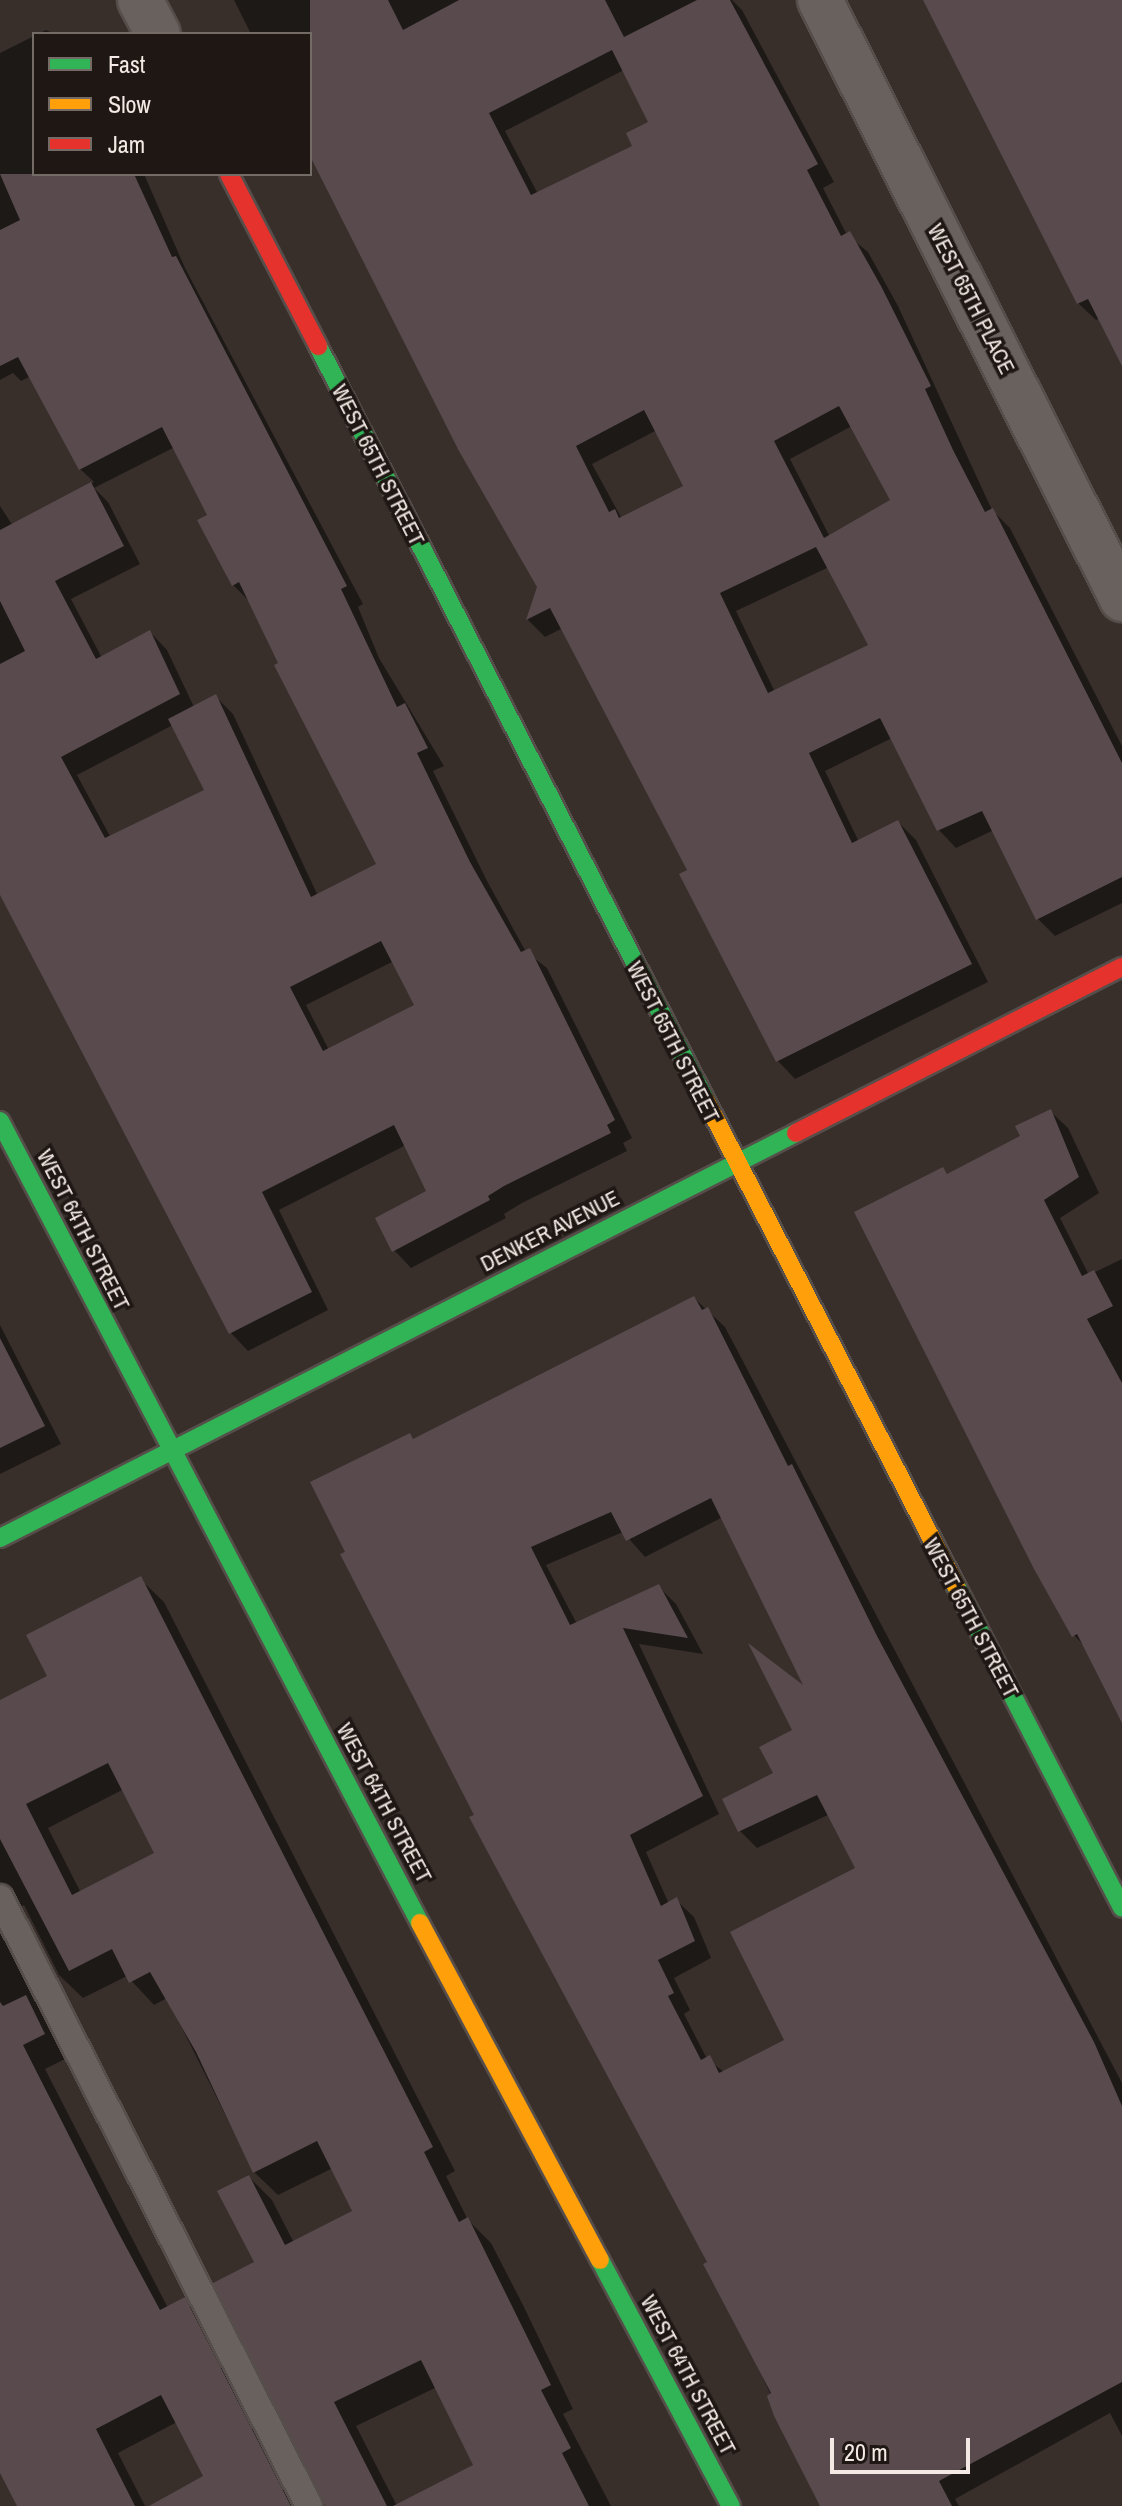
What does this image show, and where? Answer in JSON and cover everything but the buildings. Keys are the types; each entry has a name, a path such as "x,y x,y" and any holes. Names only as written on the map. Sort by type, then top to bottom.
{"street":[{"path":"140,0 157,32"},
{"name":"WEST 65TH PLACE","path":"820,0 1122,599"},
{"name":"WEST 65TH STREET","path":"230,176 735,1164 1122,1908"},
{"name":"DENKER AVENUE","path":"0,1538 1122,967"},
{"name":"WEST 64TH STREET","path":"0,1121 169,1452 731,2506"}],"lane":[{"path":"0,1898 309,2506"}],"traffic: fast":[{"path":"318,346 706,1101"},
{"path":"0,1121 420,1923"},
{"path":"0,1538 796,1133"},
{"path":"956,1586 1122,1908"},
{"path":"600,2260 731,2506"}],"traffic: slow":[{"path":"706,1101 956,1586"},
{"path":"420,1923 600,2260"}],"traffic: jam":[{"path":"230,176 318,346"},
{"path":"796,1133 1122,967"}]}
